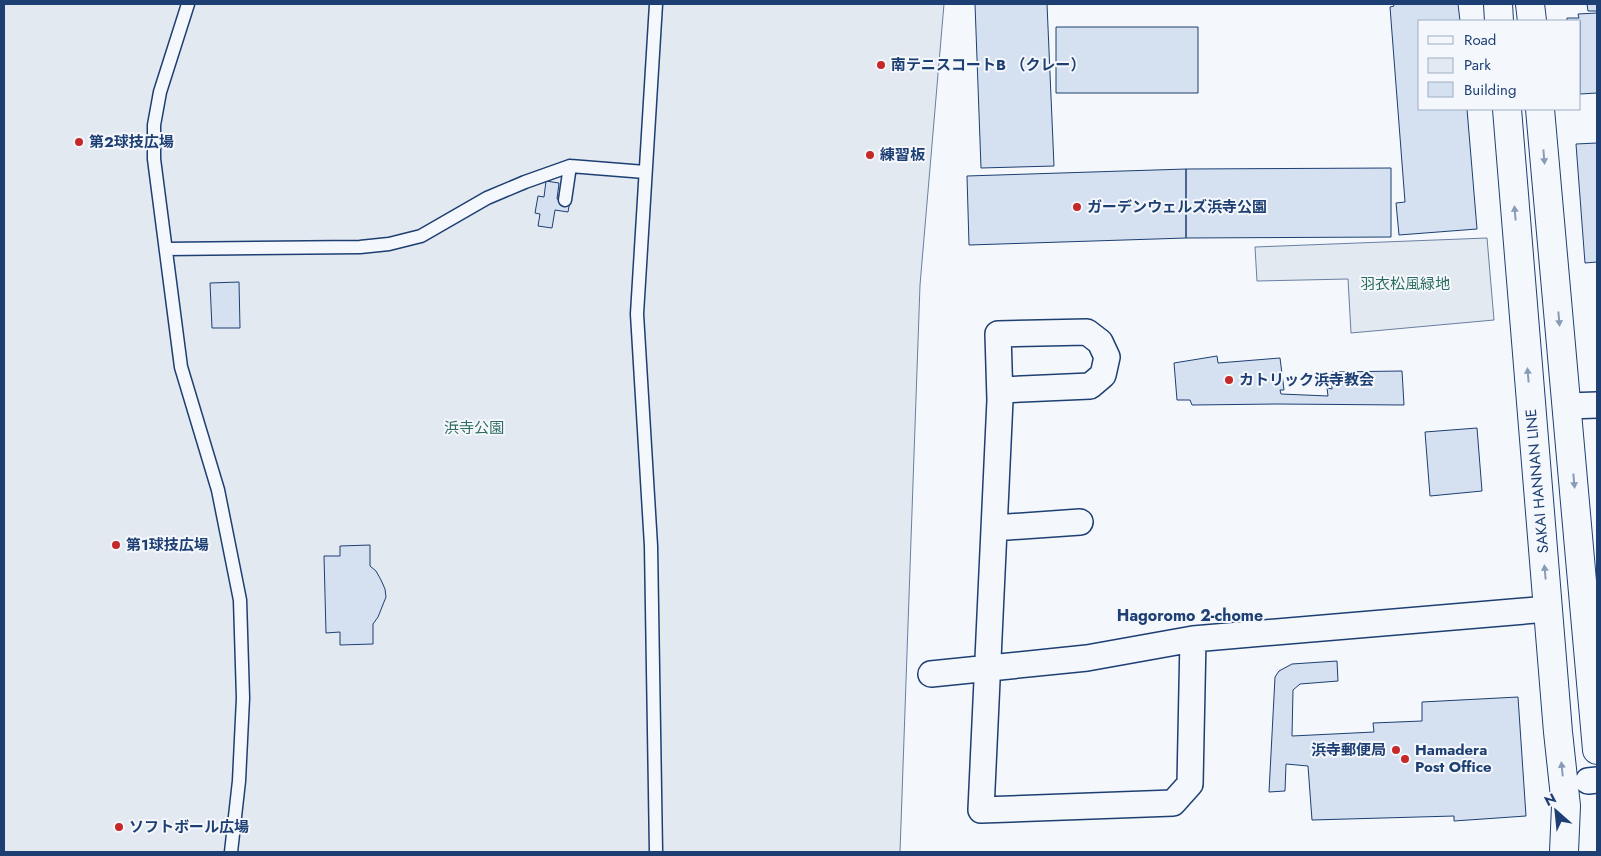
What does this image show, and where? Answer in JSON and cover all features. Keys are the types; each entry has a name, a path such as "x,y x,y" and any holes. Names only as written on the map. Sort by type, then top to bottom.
{"main road":[{"path":"1498,4 1499,20"},
{"path":"1530,4 1532,20"},
{"name":"SAKAI HANNAN LINE","path":"1506,110 1566,806 1564,852"},
{"path":"1540,110 1597,750"}],"street":[{"path":"1000,390 981,810 1173,803 1190,784 1193,640"},
{"path":"1567,406 1597,405"},
{"path":"994,528 1080,522"},
{"path":"930,674 1087,658 1193,640 1548,609"}],"lane":[{"path":"188,4 160,92 154,125 154,159 181,367 218,490 240,600 243,698 239,781 231,852"},
{"path":"656,4 637,314 652,546 656,852"},
{"path":"166,249 351,247 390,244 421,236 487,198 570,166 645,172"},
{"path":"566,200 570,166"}],"green space":[{"name":"浜寺公園","path":"4,4 944,4 920,285 900,852 4,852"},
{"name":"羽衣松風緑地","path":"1487,238 1494,320 1351,333 1348,279 1257,281 1255,247"}],"building":[{"path":"975,4 1047,4 1054,166 981,168"},
{"path":"1393,4 1458,4 1460,20 1418,20 1418,110 1467,110 1477,229 1399,235 1396,203 1405,202 1390,7 1394,6"},
{"path":"1587,4 1597,4 1597,11 1588,11"},
{"path":"1597,13 1597,93 1581,94 1581,20 1567,20 1567,18 1579,18 1578,14"},
{"path":"1056,27 1198,27 1198,93 1056,93"},
{"path":"1597,143 1597,262 1585,263 1576,144"},
{"name":"ガーデンウェルズ浜寺公園","path":"1391,168 1391,237 1186,238 1186,169"},
{"name":"ガーデンウェルズ浜寺公園","path":"1186,169 1186,238 969,245 967,176"},
{"path":"546,181 559,183 557,199 570,201 568,212 555,210 552,228 538,226 540,214 535,213 538,196 544,197"},
{"path":"239,282 240,328 212,328 210,283"},
{"name":"カトリック浜寺教会","path":"1217,356 1218,363 1280,358 1284,390 1280,390 1281,394 1328,396 1327,388 1332,389 1332,372 1402,371 1404,405 1192,405 1190,400 1177,400 1174,363"},
{"path":"1477,428 1482,491 1430,496 1425,432"},
{"path":"370,545 370,566 376,571 381,580 386,597 373,624 373,644 340,645 340,632 326,633 324,556 340,556 340,546"},
{"name":"浜寺郵便局","path":"1337,661 1338,681 1300,684 1293,690 1292,736 1374,732 1373,723 1422,721 1422,702 1518,697 1526,816 1454,821 1454,816 1312,820 1308,766 1286,764 1285,791 1269,792 1275,677 1279,671 1292,664"}],"place":[{"name":"南テニスコートB （クレー）","path":"881,65"},
{"name":"第2球技広場","path":"79,142"},
{"name":"練習板","path":"870,155"},
{"name":"ガーデンウェルズ浜寺公園","path":"1077,207"},
{"name":"カトリック浜寺教会","path":"1229,380"},
{"name":"第1球技広場","path":"116,545"},
{"name":"浜寺郵便局","path":"1396,750"},
{"name":"Hamadera Post Office","path":"1405,759"},
{"name":"ソフトボール広場","path":"119,827"}],"district":[{"name":"Hagoromo 2-chome","path":"1190,615"}]}
